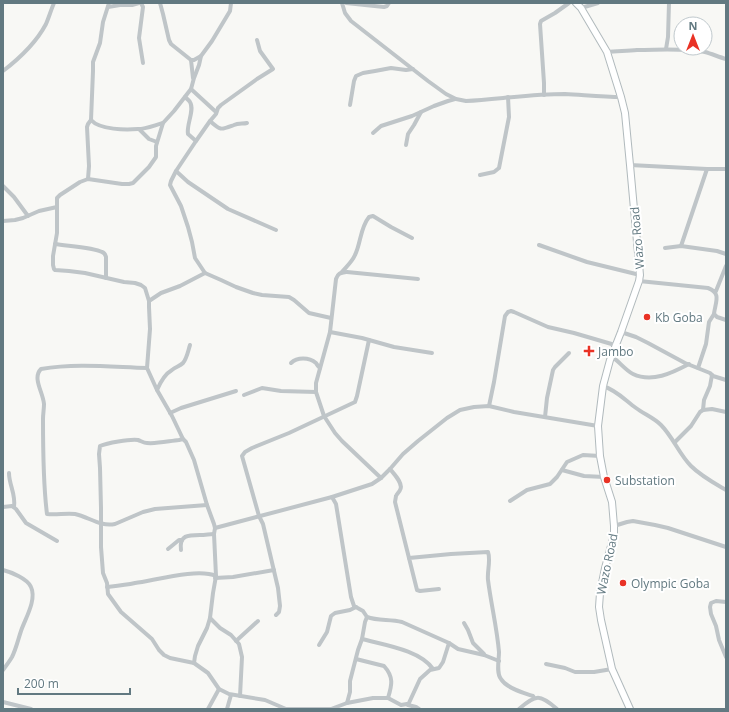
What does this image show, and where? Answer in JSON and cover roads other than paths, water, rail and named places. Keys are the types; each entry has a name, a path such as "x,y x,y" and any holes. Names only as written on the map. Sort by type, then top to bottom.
{"main road":[{"name":"Wazo Road","path":"576,3 581,8 607,52 625,113 640,278 611,356 603,386 598,426 600,456 604,477 612,502 614,526 614,535 605,568 599,607 612,669 630,709"}],"street":[{"path":"3,71 15,62 38,38 46,24 54,3"},
{"path":"88,179 89,166 87,127 91,120 93,62 100,43 103,22 108,5 132,5 140,3 143,7 139,38 144,63"},
{"path":"160,3 168,40 190,60 194,78"},
{"path":"194,663 198,646 210,618 216,577 215,528 194,460 186,442 157,390 148,368 150,329 149,301 145,288 141,285 85,273 55,270 53,265 53,256 57,233 58,198 60,195 80,182 88,179 129,184 150,167 156,157 156,146 163,123 191,89 201,56 230,11 231,3"},
{"path":"342,3 345,13 351,21 446,94 456,99 466,101 566,94 621,97"},
{"path":"346,3 384,7 390,3"},
{"path":"544,95 540,24 541,21 569,3"},
{"path":"581,8 598,3"},
{"path":"666,49 670,3"},
{"path":"258,40 260,51 273,68 228,99 218,108 176,172 170,185 181,206 188,227 195,258 205,273 253,293 289,297 309,313 331,318"},
{"path":"607,52 666,49 706,52 726,58"},
{"path":"190,60 194,60 201,56"},
{"path":"350,105 356,76 363,73 391,68 406,70 413,69"},
{"path":"191,89 216,112"},
{"path":"185,97 190,102 192,109 187,130 188,134 196,141"},
{"path":"480,175 494,172 499,168 509,117 508,97"},
{"path":"373,133 381,126 456,99"},
{"path":"406,145 408,134 421,112"},
{"path":"91,120 97,125 112,128 139,129 163,123"},
{"path":"210,121 220,129 248,123"},
{"path":"139,129 150,139 157,142"},
{"path":"630,165 726,169"},
{"path":"681,246 707,169"},
{"path":"176,172 228,209 276,230"},
{"path":"3,186 14,197 28,216"},
{"path":"3,221 15,220 39,211 57,207"},
{"path":"381,478 335,433 324,416 316,392 316,383 330,332 336,279 355,256 366,220 373,216 412,238"},
{"path":"55,244 94,249 102,252 106,256 106,278"},
{"path":"540,244 587,262 640,278 708,288 714,291 717,300 714,314 709,322 706,344 698,368"},
{"path":"665,248 681,246 717,251 726,254"},
{"path":"714,291 716,291 726,266"},
{"path":"149,301 161,293 180,286 205,273"},
{"path":"341,273 418,278"},
{"path":"489,406 505,316 508,312 514,312 548,328 574,333 615,345"},
{"path":"714,314 717,317 726,320"},
{"path":"330,332 362,338 394,347 432,353"},
{"path":"621,332 636,337 718,378 726,380"},
{"path":"276,615 279,612 280,606 278,588 263,524 259,516 242,456 245,452 252,448 289,433 355,402 369,340"},
{"path":"157,390 165,376 183,362 190,344"},
{"path":"545,417 547,398 553,370 569,353"},
{"path":"611,356 633,374 641,376 654,377 666,375 689,364"},
{"path":"291,363 298,358 311,360 320,368"},
{"path":"148,368 57,366 41,369 39,371 37,377 44,405 42,417 44,486 47,514 77,515 106,525 115,524 143,512 155,509 207,505"},
{"path":"703,410 704,400 710,386 712,375"},
{"path":"603,386 615,391 655,420 675,442 690,465 703,476 726,490"},
{"path":"244,395 262,388 281,391 316,392"},
{"path":"170,413 181,408 236,391"},
{"path":"215,528 332,497 372,484 381,478 403,454 447,418 460,410 489,406 598,426"},
{"path":"675,442 691,426 703,410 712,409 726,412"},
{"path":"183,439 152,443 137,440 108,443 100,446 102,573 108,594 121,612 152,639 164,655 170,658 194,663 208,673 219,689 231,695 265,700 286,709 332,709 347,703 373,698 388,698 401,704 407,704 419,709"},
{"path":"510,501 527,490 550,484 554,481 567,462 583,455 600,456"},
{"path":"390,469 402,487 396,496 395,502 417,590 439,589"},
{"path":"562,470 584,476 604,477"},
{"path":"9,473 14,507 26,523 57,541"},
{"path":"332,497 336,504 351,597 354,606 363,611 367,617 381,621 402,622 449,643 458,649 484,655 499,661"},
{"path":"3,507 14,507"},
{"path":"614,526 633,521 650,524 668,528 726,547"},
{"path":"168,549 179,540 182,540 184,537 189,535 214,534"},
{"path":"181,550 180,544 182,540"},
{"path":"410,558 488,552 488,581 498,637 498,666 501,681 511,688 533,696 534,698 543,699 552,703 555,708"},
{"path":"3,570 11,572 31,585 33,598 28,618 22,629 12,657 3,670"},
{"path":"107,587 178,575 209,574 216,577 234,577 274,570"},
{"path":"726,602 716,601 711,603 710,607 710,614 716,626 719,640 726,657"},
{"path":"319,645 327,632 332,616 335,613 350,610 356,607"},
{"path":"347,703 350,692 350,681 367,617"},
{"path":"210,618 220,628 231,635 239,644 242,657 240,696"},
{"path":"236,640 258,621"},
{"path":"464,623 473,643 484,655"},
{"path":"362,638 405,650 424,659 433,669"},
{"path":"408,705 420,679 430,670 438,668 443,662 449,643"},
{"path":"356,659 384,666 390,675 391,687 388,698"},
{"path":"546,664 575,672 594,672 612,669"},
{"path":"208,709 219,689"},
{"path":"227,709 231,695"},
{"path":"519,709 529,700 534,698"},
{"path":"3,702 31,709"},
{"path":"398,709 401,704"}],"place":[{"name":"Kb Goba","path":"647,317"},
{"name":"Jambo","path":"589,351"},
{"name":"Substation","path":"607,480"},
{"name":"Olympic Goba","path":"623,583"}]}
